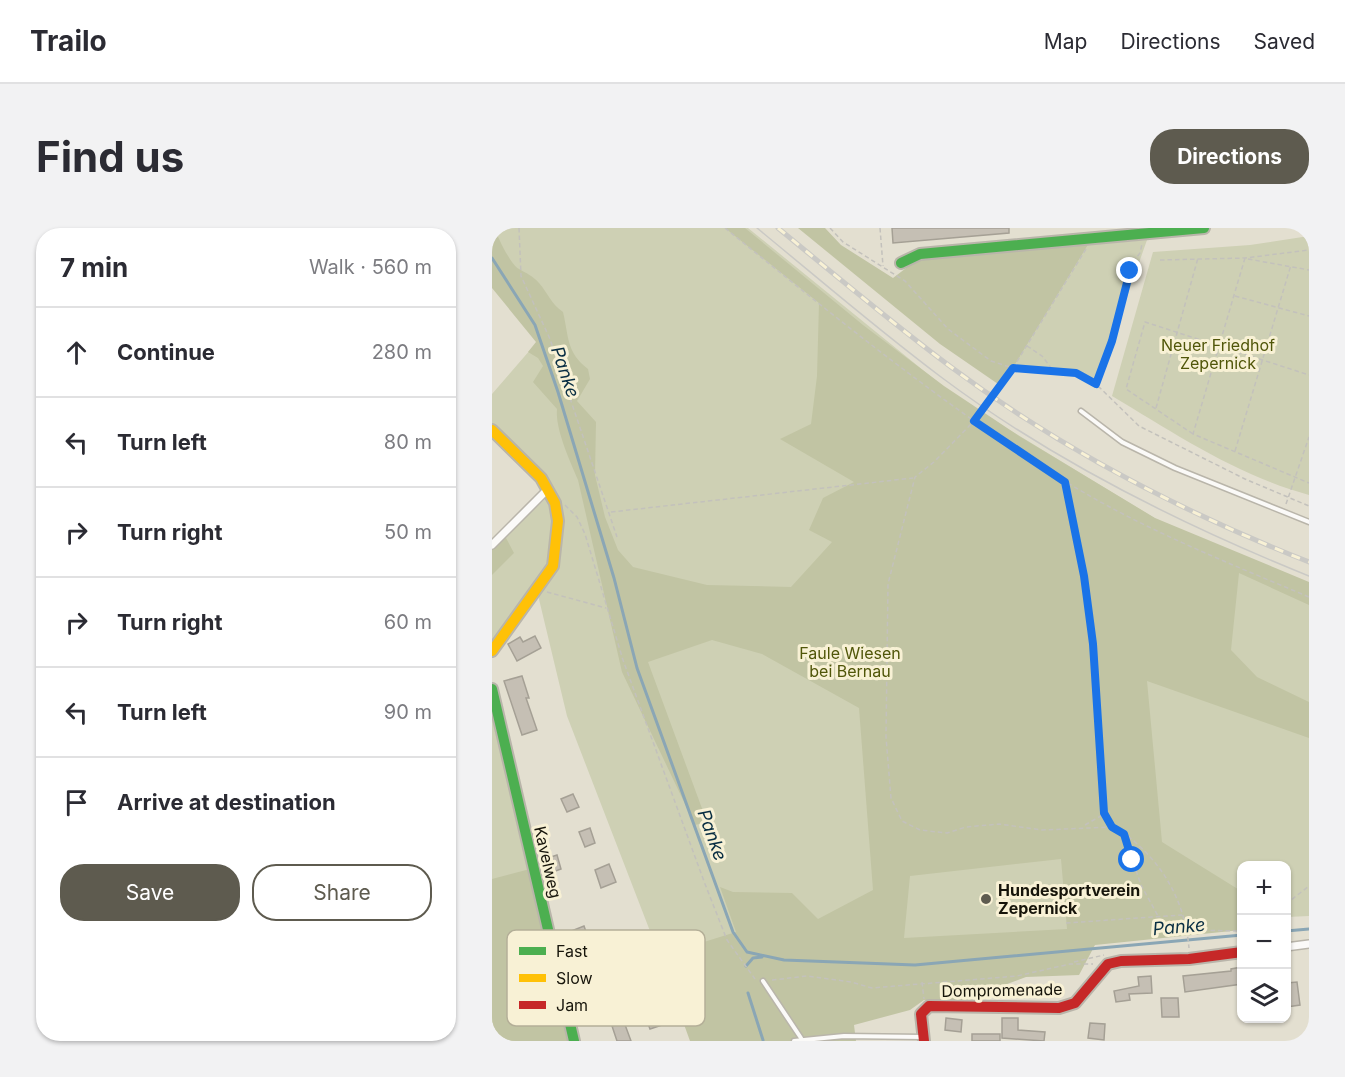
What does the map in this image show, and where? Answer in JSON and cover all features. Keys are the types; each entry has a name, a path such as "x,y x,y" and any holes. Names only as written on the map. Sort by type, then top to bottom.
{"street":[{"path":"901,263 920,254 1204,228"},
{"path":"492,430 541,478 555,503 558,521 553,566 492,651"},
{"path":"492,545 548,489"},
{"name":"Kavelweg","path":"492,689 548,930"},
{"path":"1291,946 1309,944"},
{"path":"1108,964 1237,952"},
{"name":"Dompromenade","path":"924,1008 1059,1008 1075,1003 1108,964"},
{"path":"924,1008 921,1014 924,1039"},
{"name":"Kavelweg","path":"571,1026 574,1041"}],"lane":[{"path":"1081,411 1122,442 1176,468 1309,522"},
{"path":"763,981 801,1038"},
{"path":"794,1041 801,1038 924,1039"}],"path":[{"path":"519,228 521,276 550,339 617,537"},
{"path":"725,228 849,329 974,421 1065,482 1184,543 1309,597"},
{"path":"830,228 843,242 905,281 929,309 971,348 991,361 1013,368 1076,373 1096,384 1139,426 1309,506"},
{"path":"880,228 884,266"},
{"path":"1096,384 1112,341 1130,271 1140,253 1145,234"},
{"path":"610,512 915,477 934,462 974,421 1013,368 1093,238"},
{"path":"1160,260 1245,258 1309,250"},
{"path":"1155,409 1198,258"},
{"path":"1245,258 1309,270"},
{"path":"1193,434 1245,258"},
{"path":"1234,452 1291,265"},
{"path":"1234,296 1309,316"},
{"path":"1309,375 1145,322 1126,389 1193,434 1309,483"},
{"path":"1027,346 1042,356 1053,370"},
{"path":"1289,498 1309,437"},
{"path":"915,477 888,584 886,737 891,798 902,821 920,830 947,833 966,827 999,824 1042,830 1083,826 1112,827 1134,841 1166,875 1179,898 1188,934 1189,950"},
{"path":"1065,482 1084,576 1093,644 1104,813 1112,827"},
{"path":"563,504 577,517 585,534 623,660 728,940 749,974 756,980 807,976 851,982 872,988 922,982 1017,976 1070,964 1108,964"},
{"path":"537,590 608,609"},
{"path":"1083,826 1104,813"},
{"path":"1124,834 1141,885 1158,916"},
{"path":"1291,901 1309,886"},
{"path":"1066,923 1183,915"},
{"path":"1187,930 1237,931"},
{"path":"922,982 924,1008"}],"green space":[{"name":"Faule Wiesen bei Bernau","path":"492,228 748,228 945,388 1008,429 1156,519 1309,585 1309,916 1291,917 1291,861 1237,861 1237,919 899,944 705,944 705,930 650,930 567,716 538,595 492,643 492,553 505,536 553,492 492,424 492,394 537,342"},
{"path":"492,228 495,228 512,262 537,281 555,306 563,312 572,350 588,369 590,379 577,401 596,422 595,475 605,517 618,550 633,567 707,585 791,587 832,542 809,530 823,498 854,482 780,439 811,424 817,376 819,303 725,228 745,228 863,325 944,386 1019,436 1155,518 1309,582 1309,605 1239,573 1231,650 1257,677 1309,702 1309,738 1147,681 1162,842 1237,889 1237,930 1095,945 1079,975 1026,977 971,1000 924,1000 910,1010 854,1025 856,1041 690,1041 685,1026 705,1026 705,942 736,932 720,887 733,892 792,893 818,919 873,890 859,708 762,654 712,640 648,662 707,822 695,825 622,672 578,480 558,426 557,409 533,382 543,366 538,358 528,352 536,342 492,288","holes":["1061,859 1067,929 904,938 910,876"]},
{"path":"798,228 825,228 841,245 893,278 918,259 1088,245 1013,368 998,384 940,344"},
{"name":"Neuer Friedhof Zepernick","path":"1309,236 1309,495 1257,477 1232,465 1183,439 1112,396 1153,252 1250,245"},
{"path":"1147,240 1096,384 1076,373 1013,368 1088,245"},
{"path":"505,536 514,553 492,575 492,549"},
{"path":"492,700 543,930 507,930 507,1026 565,1026 568,1041 492,1041"},
{"path":"530,869 543,930 507,930 507,1026 565,1026 568,1041 492,1041 492,879"}],"building":[{"path":"892,228 1009,228 1009,233 893,243"},
{"path":"535,636 541,648 517,661 508,644 520,637 523,642"},
{"path":"522,676 529,698 526,698 537,730 522,735 504,681"},
{"path":"573,794 579,807 567,812 561,799"},
{"path":"590,828 595,843 585,847 579,832"},
{"path":"557,855 561,869 550,873 545,859"},
{"path":"609,864 616,882 601,888 595,870"},
{"path":"584,926 585,930 574,930"},
{"path":"1237,968 1237,985 1185,992 1183,976 1231,971"},
{"path":"1151,976 1152,993 1129,994 1130,1000 1116,1002 1114,991 1139,986 1138,977"},
{"path":"1297,982 1300,1005 1291,1006 1291,983"},
{"path":"1161,998 1178,998 1179,1017 1162,1017"},
{"path":"946,1018 962,1020 961,1032 945,1030"},
{"path":"1002,1018 1018,1018 1018,1030 1045,1032 1044,1041 1002,1038"},
{"path":"1090,1023 1105,1024 1104,1040 1088,1038"},
{"path":"612,1026 625,1026 631,1041 617,1041"},
{"path":"972,1034 1000,1034 1000,1041 972,1041"}],"waterway":[{"name":"Panke","path":"492,258 535,325 558,392 614,578 637,668 733,932 747,952 784,960 915,965 1237,935"},
{"name":"Panke","path":"1291,931 1309,929"},
{"path":"746,966 753,958 762,957"},
{"path":"748,993 763,1040"}],"tram line":[{"path":"757,228 941,377 1028,436 1165,512 1309,576"}],"railway":[{"path":"778,228 951,367 1035,425 1079,452 1169,500 1309,562"}],"traffic: fast":[{"path":"901,263 920,254 1204,228"},
{"path":"492,689 548,930"},
{"path":"571,1026 574,1041"}],"traffic: slow":[{"path":"492,430 541,478 555,503 558,521 553,566 492,651"}],"traffic: jam":[{"path":"924,1041 921,1014 929,1006 1059,1008 1075,1003 1108,964 1121,961 1189,959 1237,953"}],"place":[{"name":"Hundesportverein Zepernick","path":"986,899"}],"route":[{"path":"1130,271 1112,341 1096,384 1076,373 1013,368 998,384 974,421 1065,482 1084,576 1093,644 1104,813 1112,827 1124,834 1132,860"}]}
